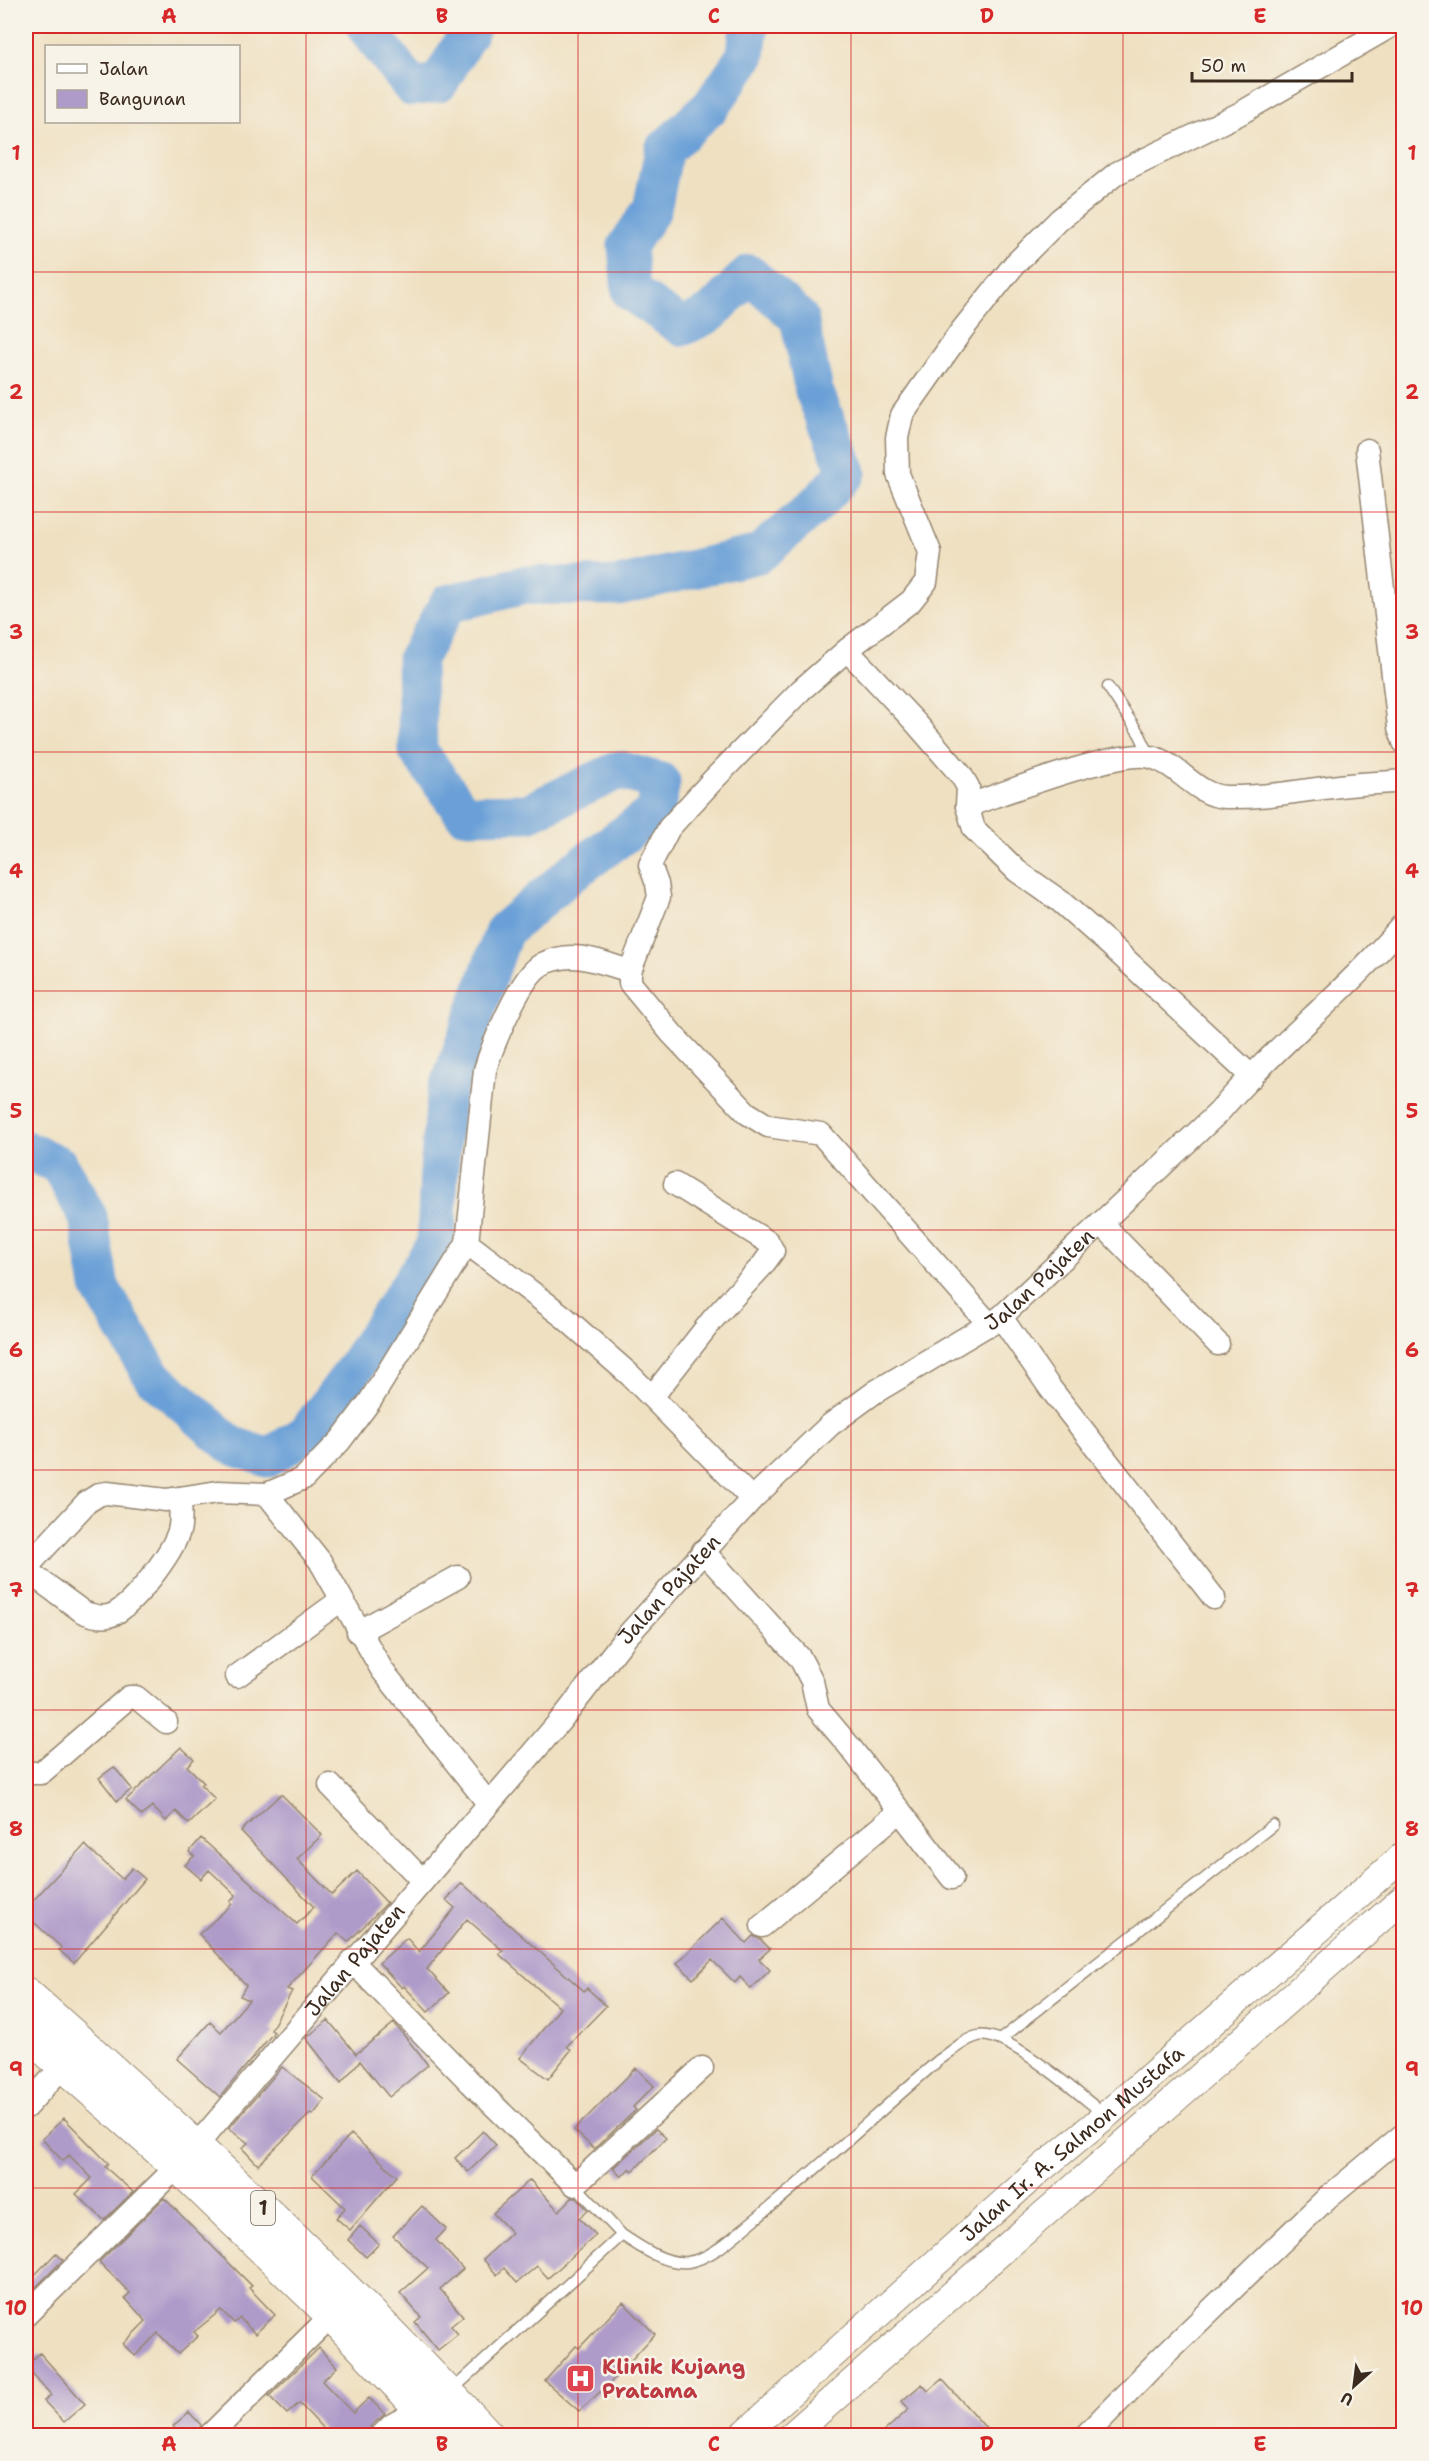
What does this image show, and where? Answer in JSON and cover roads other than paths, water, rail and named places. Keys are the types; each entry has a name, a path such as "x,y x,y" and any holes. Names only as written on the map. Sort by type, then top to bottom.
{"highway":[{"name":"1","path":"26,1994 187,2156 447,2436"},
{"name":"1","path":"26,2032 64,2066 187,2156 263,2208 449,2393 488,2436"}],"street":[{"path":"1214,1598 995,1321 821,1134 768,1126 747,1113 672,1034 630,983 630,971 659,897 650,865 669,828 801,690 847,650 911,601 926,582 930,552 898,474 897,438 902,415 962,330 1014,265 1059,220 1117,173 1239,114 1390,26"},
{"path":"1367,450 1399,727 1404,742"},
{"path":"847,650 961,775 968,787 967,806 974,829 1017,872 1060,901 1252,1077"},
{"path":"967,806 1021,786 1121,757 1150,756 1173,767 1206,792 1224,797 1275,796 1349,785 1404,782"},
{"name":"Jalan Pajaten","path":"26,2315 187,2156 566,1714 626,1637 752,1499 830,1425 875,1392 995,1321 1225,1105 1357,974 1404,923"},
{"path":"180,1498 180,1530 172,1546 140,1589 124,1607 112,1615 93,1616 83,1612 26,1569 87,1502 100,1494 166,1500 218,1492 267,1494 304,1478 340,1441 370,1401 467,1243 485,1070 491,1049 524,984 540,965 573,957 630,971"},
{"path":"652,1397 713,1319 773,1251 768,1242 675,1184"},
{"path":"1101,1223 1218,1344"},
{"path":"467,1243 564,1317 652,1397 752,1499"},
{"path":"267,1494 320,1561 358,1632 382,1670 488,1803"},
{"path":"703,1551 801,1658 812,1681 818,1709 952,1878"},
{"path":"358,1632 458,1576"},
{"path":"237,1676 341,1600"},
{"path":"26,1773 41,1773 129,1696 136,1697 166,1722"},
{"path":"330,1785 423,1881"},
{"path":"762,1926 900,1811"},
{"name":"Jalan Ir. A. Salmon Mustafa","path":"742,2436 1042,2168 1105,2116 1404,1855"},
{"name":"Jalan Ir. A. Salmon Mustafa","path":"791,2436 1404,1898"},
{"path":"352,1961 471,2084 575,2185 702,2068"},
{"path":"26,2107 64,2066"},
{"path":"1085,2436 1159,2360 1327,2198 1404,2134"},
{"path":"209,2436 332,2314"},
{"path":"832,2356 853,2380"},
{"path":"381,2436 392,2426 449,2393"}],"lane":[{"path":"1108,687 1140,735 1150,756"},
{"path":"1001,2039 1274,1825"},
{"path":"575,2185 622,2235 638,2246 678,2262 691,2261 716,2250 792,2190 939,2060 964,2042 979,2035 1001,2039 1053,2073 1105,2116"},
{"path":"449,2393 622,2235"}],"waterway":[{"path":"365,26 412,87 439,83 472,26"},
{"path":"26,1150 59,1165 88,1217 100,1287 152,1376 231,1445 268,1458 307,1433 349,1377 436,1244 439,1171 446,1096 504,931 573,872 655,812 661,782 619,770 528,813 464,814 418,751 416,660 448,604 524,585 618,586 759,554 816,505 847,472 814,391 799,318 749,274 711,313 682,327 631,292 627,246 652,209 664,150 711,106 746,55 749,26"}],"place":[{"name":"Klinik Kujang Pratama","path":"581,2379"}]}
